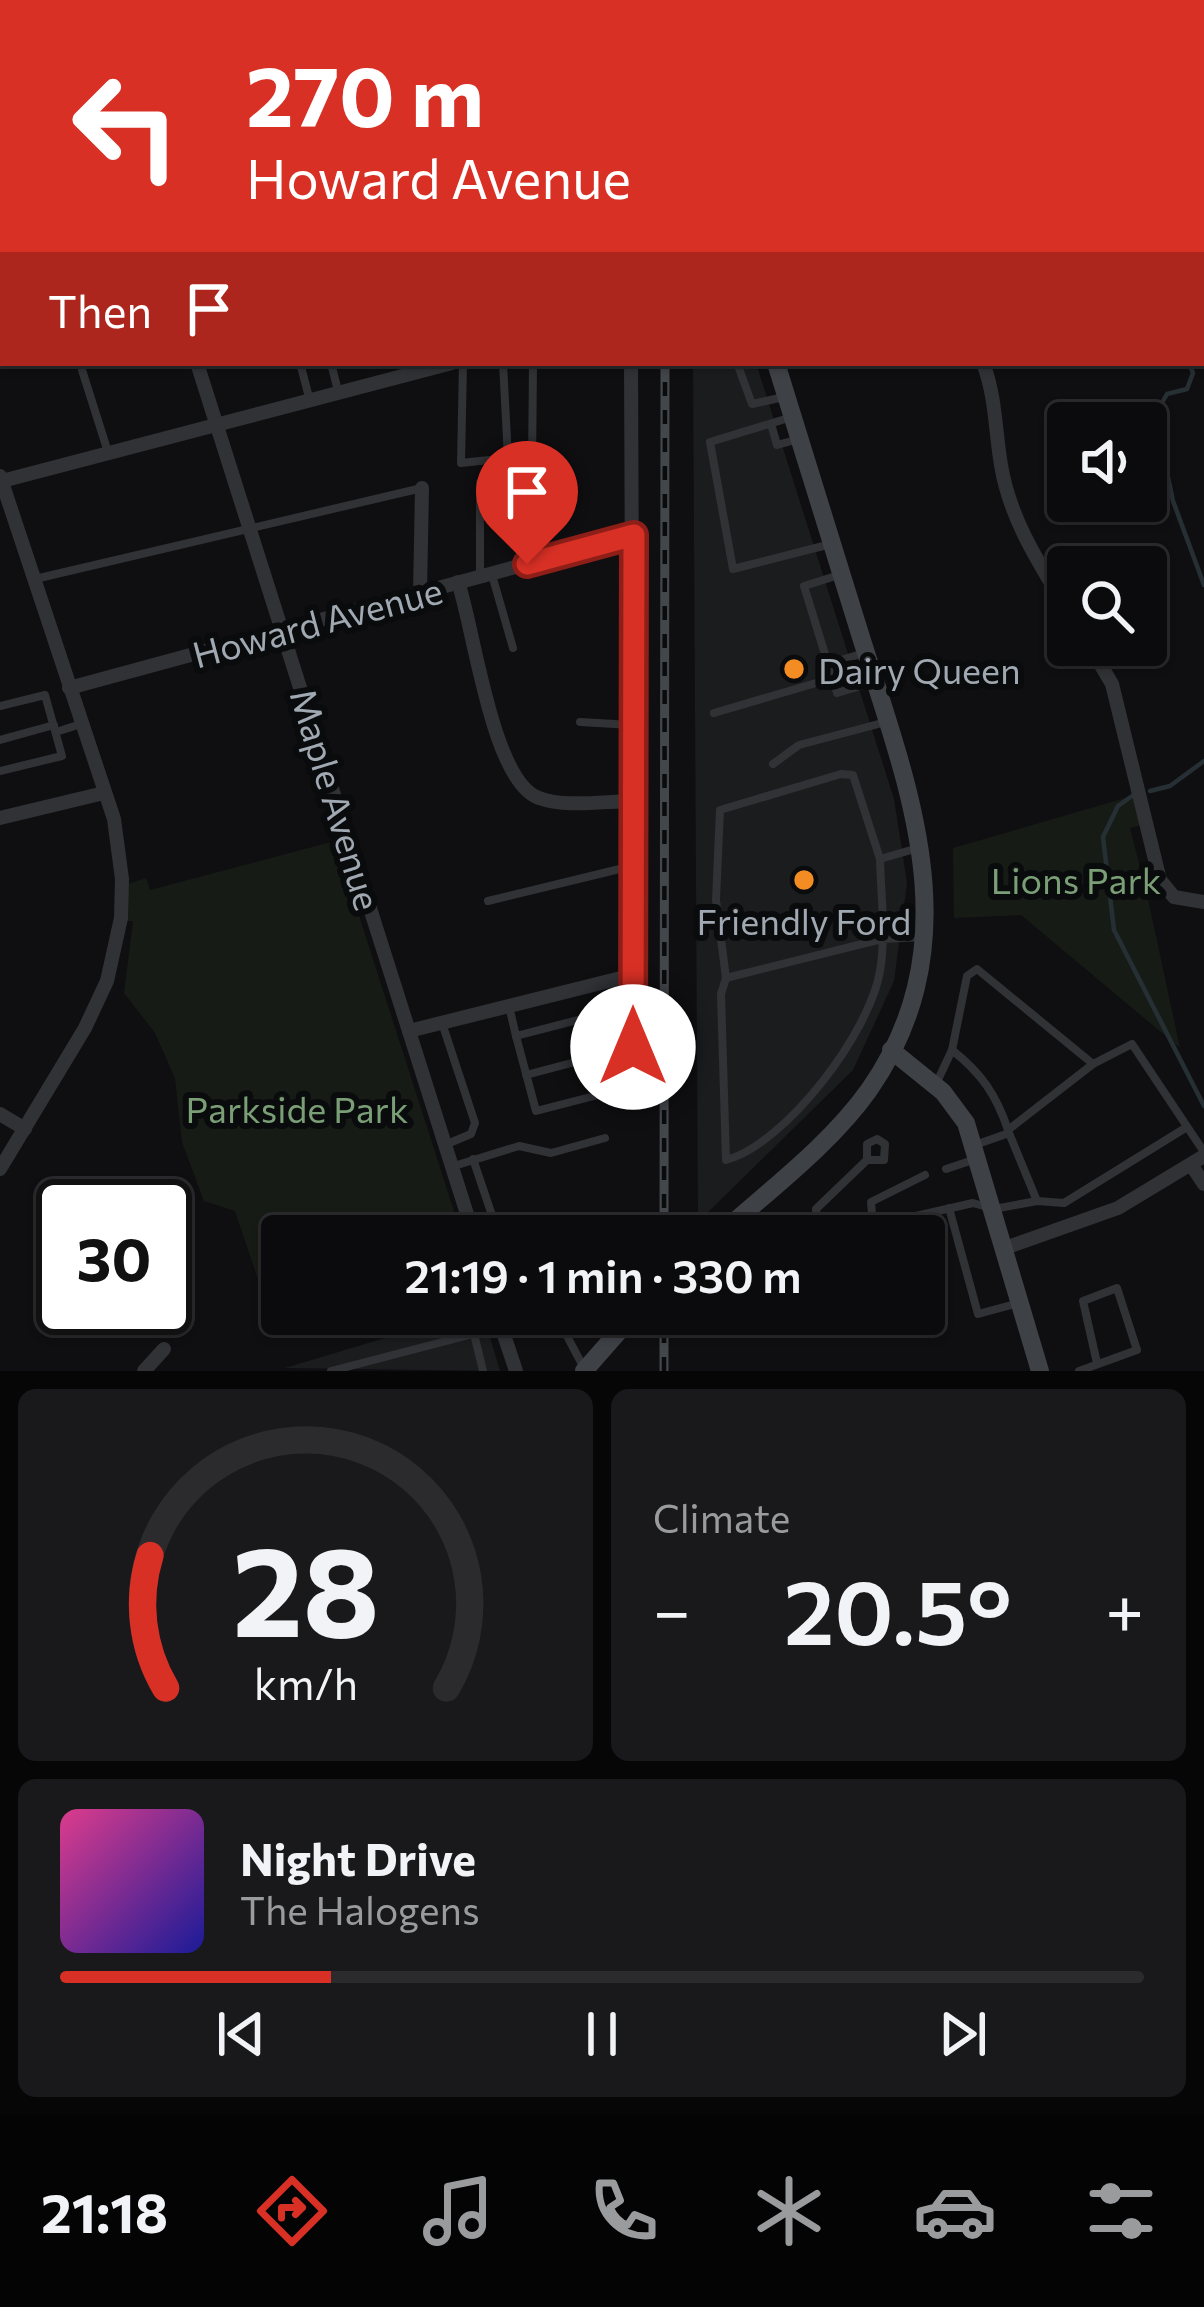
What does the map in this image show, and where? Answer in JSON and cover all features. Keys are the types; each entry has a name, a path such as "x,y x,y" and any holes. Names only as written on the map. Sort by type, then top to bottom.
{"main road":[{"path":"740,1215 854,1108 891,1050 910,1005 924,937 922,847 777,366"},
{"path":"891,1050 956,1107 977,1152 1040,1371"},
{"path":"584,1371 613,1335"}],"street":[{"name":"Maple Avenue","path":"198,366 468,1215"},
{"path":"0,1169 86,1028 116,950 122,879 114,819 1,479 430,366"},
{"path":"632,366 634,1086"},
{"path":"984,366 994,393 1001,467 1016,520 1047,574"},
{"path":"420,593 422,488"},
{"name":"Howard Avenue","path":"69,688 634,535"},
{"path":"458,582 473,626 475,659 519,784 545,800 634,801"},
{"path":"1101,666 1112,684 1160,880 1174,897 1204,902"},
{"path":"0,818 104,793"},
{"path":"410,1031 633,975"},
{"path":"0,1114 25,1129"},
{"path":"1005,1248 1118,1208 1200,1158 1204,1184"},
{"path":"504,1335 515,1371"},
{"path":"144,1371 164,1349"}],"lane":[{"path":"302,366 310,400"},
{"path":"332,366 339,393"},
{"path":"463,366 461,463 508,458 503,366"},
{"path":"513,648 486,575 480,482 532,466 533,366"},
{"path":"738,366 749,402 786,396"},
{"path":"82,370 109,454"},
{"path":"793,417 710,442 733,569 832,544"},
{"path":"771,424 777,446 799,439"},
{"path":"34,580 422,488"},
{"path":"842,574 804,586 832,678 837,693 875,681"},
{"path":"828,664 866,652"},
{"path":"714,712 832,678"},
{"path":"0,706 45,695 62,756 0,771"},
{"path":"580,722 634,724"},
{"path":"773,764 799,745 887,722"},
{"path":"0,740 81,724"},
{"path":"841,774 854,775 880,859 880,975 861,1021 803,1106 747,1155 726,1160 721,994 726,978 716,900 720,809 841,774"},
{"path":"880,859 922,847"},
{"path":"488,901 633,866"},
{"path":"726,978 882,939 924,937"},
{"path":"935,1086 952,1050 968,976 976,969 1093,1064"},
{"path":"508,1006 536,1111 634,1086"},
{"path":"516,1036 633,1006"},
{"path":"442,1023 475,1124 471,1134 446,1145"},
{"path":"946,1169 1008,1131 1093,1064 1132,1044 1187,1126 1200,1158"},
{"path":"526,1075 633,1047"},
{"path":"952,1050 978,1071 998,1100 1037,1201"},
{"path":"919,1215 980,1203 994,1209 1076,1199 1187,1126"},
{"path":"452,1167 519,1146 551,1153 605,1138"},
{"path":"473,1159 492,1215"},
{"path":"817,1215 816,1209 867,1160"},
{"path":"872,1215 871,1202 925,1174"},
{"path":"461,1193 482,1185"},
{"path":"949,1208 978,1314 1021,1303"},
{"path":"1079,1371 1137,1350 1117,1288 1083,1301 1097,1363"},
{"path":"332,1371 470,1335"},
{"path":"474,1335 483,1371"},
{"path":"570,1335 584,1371"}],"shaded area":[{"path":"693,366 757,366 894,799 907,883 894,981 853,1070 705,1215 698,1215"},
{"path":"395,1335 489,1335 500,1371 285,1368"}],"green space":[{"name":"Lions Park","path":"1139,794 1146,824 1130,828 1142,875 1153,873 1148,899 1180,1048 1021,915 954,918 953,848"},
{"name":"Parkside Park","path":"335,841 455,1215 261,1215 261,1288 235,1211 204,1201 182,1142 175,1078 155,1033 124,993 133,921 127,921 125,885 146,878 150,890"}],"waterway":[{"path":"1190,366 1193,373 1187,389 1167,394 1155,415 1173,501 1204,585"},
{"path":"1150,791 1170,786 1204,761"},
{"path":"1132,796 1118,806 1103,837 1114,930 1204,1106"}],"railway":[{"path":"664,1215 665,366"},
{"path":"664,1335 664,1371"}],"place":[{"name":"Dairy Queen","path":"794,669"},
{"name":"Friendly Ford","path":"804,880"}],"route":[{"path":"527,564 634,535 633,1047"}]}
